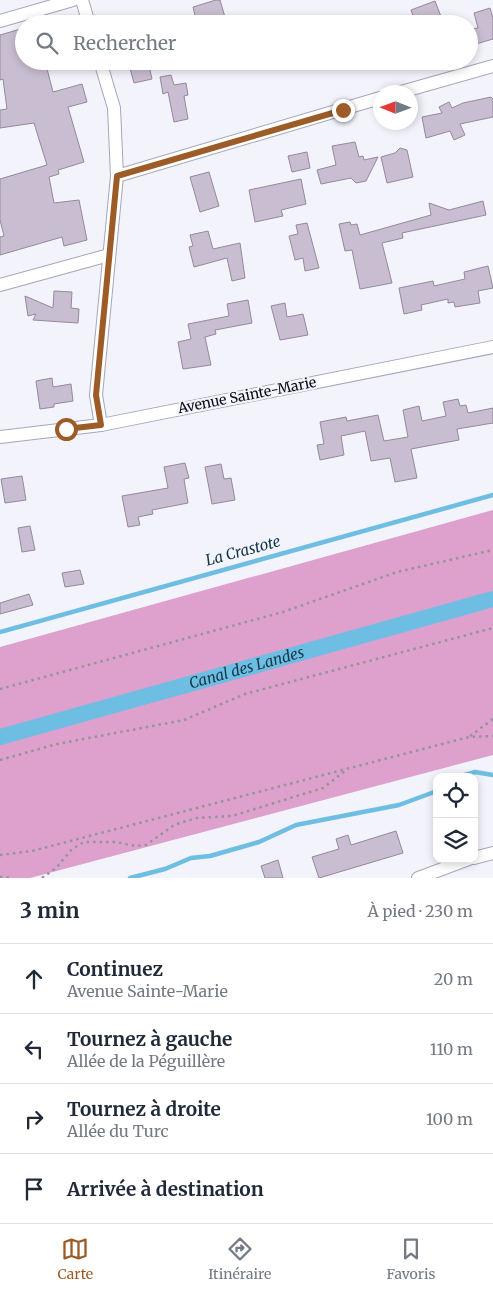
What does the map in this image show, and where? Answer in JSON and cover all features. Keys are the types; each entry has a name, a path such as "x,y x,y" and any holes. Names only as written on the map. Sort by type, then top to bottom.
{"street":[{"path":"21,15 73,0"},
{"path":"82,0 86,15"},
{"path":"0,21 15,17"},
{"path":"418,87 493,66"},
{"path":"101,425 96,395 117,176 114,108 103,70"},
{"path":"117,176 373,100"},
{"path":"0,285 109,255"},
{"name":"Avenue Sainte-Marie","path":"0,437 101,425 493,347"},
{"path":"478,857 493,853"},
{"path":"418,878 458,863"}],"path":[{"path":"0,689 283,612 397,572 493,550"},
{"path":"0,760 56,744 184,720 245,694 493,628"},
{"path":"468,737 493,719"},
{"path":"0,855 32,851 468,737 493,736"},
{"path":"42,878 56,868 72,849 84,842 116,842 135,846 146,845 174,825 196,818 240,814 322,788 346,769"},
{"path":"0,877 12,878"}],"shaded area":[{"path":"493,510 493,755 30,878 0,878 0,647"}],"building":[{"path":"220,0 224,15 195,15 193,7"},
{"path":"435,1 440,15 413,15 411,10"},
{"path":"490,8 493,18 493,39 478,43 478,15 475,15 474,13"},
{"path":"15,31 15,70 47,70 53,92 82,84 87,102 68,107 84,162 58,170 59,174 49,177 54,203 79,200 87,240 64,246 62,237 0,255 0,237 4,236 0,220 0,179 47,165 34,123 0,128 0,110 7,109 3,79 0,80 0,35"},
{"path":"130,70 150,70 152,79 134,83"},
{"path":"171,75 174,85 186,83 188,95 184,96 188,119 174,122 168,92 163,94 160,77"},
{"path":"491,97 493,99 493,117 460,124 465,135 454,140 450,131 426,138 422,117 442,113 439,107 449,102 452,108 463,103"},
{"path":"355,142 359,157 363,156 364,160 378,157 366,181 356,183 351,178 321,184 317,170 336,165 332,146"},
{"path":"400,148 407,150 413,177 387,183 381,157 395,153"},
{"path":"307,152 310,168 292,172 288,156"},
{"path":"209,172 219,206 200,212 190,177"},
{"path":"301,179 306,204 281,210 283,216 255,222 249,190"},
{"path":"483,201 486,215 402,233 403,238 382,243 392,283 360,289 352,250 345,251 339,224 350,222 351,225 357,224 360,235 431,215 429,203 449,210"},
{"path":"307,223 319,268 305,271 303,258 295,260 289,236 298,234 296,225"},
{"path":"208,231 213,249 240,243 245,278 232,281 227,258 194,267 189,247 193,246 190,235"},
{"path":"488,266 493,288 478,291 480,303 455,307 454,302 448,303 448,299 421,305 422,310 404,314 399,288 433,281 434,286 465,279 464,272"},
{"path":"54,291 72,292 71,308 79,309 78,323 33,320 36,314 28,316 25,296 53,308"},
{"path":"248,300 252,323 215,330 216,334 205,337 211,365 183,369 178,342 191,339 188,324 229,316 227,304"},
{"path":"285,303 287,317 303,314 308,335 280,340 271,306"},
{"path":"52,378 53,387 71,384 73,401 54,404 54,407 40,409 36,381"},
{"path":"458,399 460,406 466,405 468,413 493,408 493,423 457,429 459,440 411,449 417,478 395,482 390,458 371,461 365,431 341,436 344,455 320,460 317,445 324,444 320,422 346,417 347,421 378,415 384,441 408,437 403,410 419,406 422,421 446,416 443,402"},
{"path":"185,463 189,478 184,479 188,503 152,510 153,514 138,517 140,525 128,527 122,496 168,488 164,467"},
{"path":"221,464 224,479 231,478 235,500 212,504 205,467"},
{"path":"22,476 26,500 5,503 1,479"},
{"path":"30,526 35,550 22,552 18,528"},
{"path":"80,570 84,584 65,587 62,573"},
{"path":"29,594 33,605 0,614 0,603"},
{"path":"396,831 403,853 319,878 312,857 339,849 336,839 348,835 351,845"},
{"path":"278,860 283,878 265,878 261,866"}],"waterway":[{"name":"La Crastote","path":"0,632 493,495"},
{"name":"Canal des Landes","path":"0,737 493,599"},
{"path":"472,773 493,775"},
{"path":"130,878 165,869 191,858 210,856 259,842 296,825 399,805 433,792"}],"route":[{"path":"66,429 101,425 96,395 117,176 343,110"}]}
